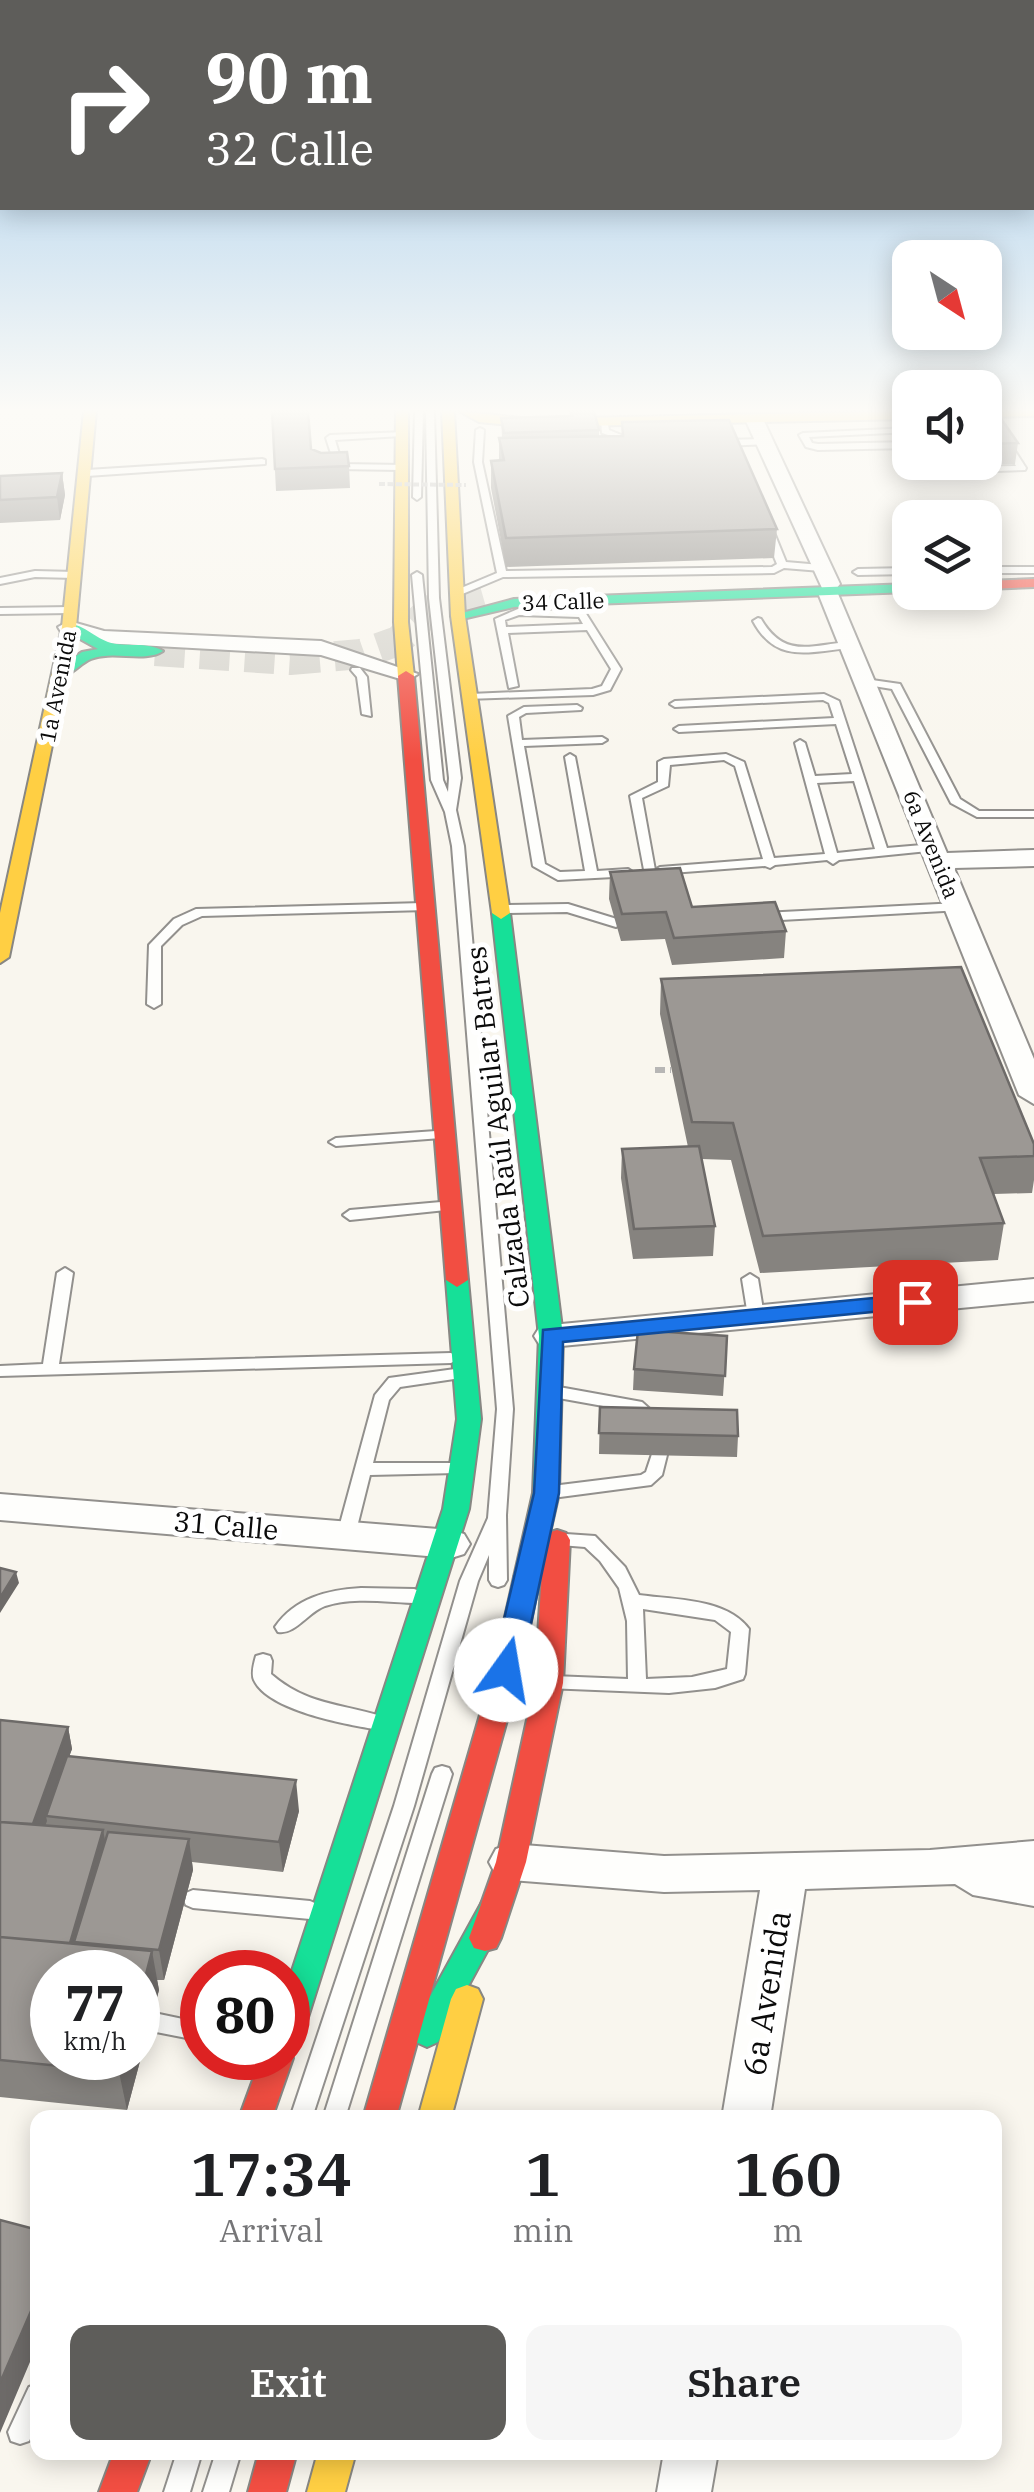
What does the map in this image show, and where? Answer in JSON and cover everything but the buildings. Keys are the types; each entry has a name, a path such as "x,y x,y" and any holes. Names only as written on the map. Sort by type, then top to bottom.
{"main road":[{"name":"1a Avenida","path":"0,957 61,672 80,527"},
{"name":"Calzada Raúl Aguilar Batres","path":"310,1967 428,1596 451,1544 468,1419 401,622 401,527"},
{"name":"Calzada Raúl Aguilar Batres","path":"381,2110 506,1670 546,1493 552,1336 501,909 458,604 454,527"},
{"path":"496,584 826,582"},
{"name":"34 Calle","path":"458,604 826,582 892,585"},
{"path":"1002,584 1034,583"},
{"path":"70,619 93,644 121,650"},
{"path":"61,672 87,654 155,651"},
{"path":"436,2110 493,1911 511,1862 549,1682 557,1540 546,1493"},
{"path":"383,2110 493,1911"},
{"path":"258,2110 269,2080"},
{"path":"118,2492 130,2460"},
{"path":"267,2492 276,2460"},
{"path":"326,2492 336,2460"}],"street":[{"name":"6a Avenida","path":"802,527 958,907 1027,1058 1034,1095"},
{"path":"70,619 102,637 318,658 406,674"},
{"path":"61,672 88,662 122,658 318,658"},
{"path":"937,855 1034,858"},
{"path":"552,1336 1034,1290"},
{"name":"31 Calle","path":"0,1507 451,1544"},
{"path":"511,1862 664,1874 786,1868 930,1868 1034,1860"},
{"name":"6a Avenida","path":"747,2110 786,1868"},
{"path":"930,1868 1034,1886"},
{"path":"684,2492 690,2460"}],"lane":[{"path":"432,527 434,598 455,778 451,812 505,1409 497,1514 498,1594"},
{"path":"488,527 496,584"},
{"path":"768,527 782,565 826,582"},
{"path":"417,555 437,780 451,812"},
{"path":"458,604 496,584 774,570 782,565"},
{"path":"1002,570 1034,570"},
{"path":"858,572 892,571"},
{"path":"0,582 35,574 75,576"},
{"path":"0,611 70,619"},
{"path":"470,696 575,694 606,688 616,668 591,627 575,612 518,612 500,619 513,686"},
{"path":"758,621 766,641 778,648 849,645"},
{"path":"502,630 591,627"},
{"path":"365,669 362,676 367,714"},
{"path":"865,682 896,686 955,802 977,814 1034,814"},
{"path":"676,704 824,697 834,700 882,852"},
{"path":"578,708 524,710 513,716 539,866 558,876 833,860 882,852 937,855"},
{"path":"678,729 839,721"},
{"path":"518,743 602,740"},
{"path":"800,744 833,860"},
{"path":"649,872 636,796 664,784 664,762 726,757 740,764 770,864"},
{"path":"570,758 592,874"},
{"path":"810,780 857,777"},
{"path":"154,1004 155,945 178,922 200,912 423,907"},
{"path":"745,918 958,907"},
{"path":"501,909 568,908 616,923"},
{"path":"336,1142 445,1134"},
{"path":"350,1215 450,1206"},
{"path":"50,1369 65,1273"},
{"path":"750,1279 756,1316"},
{"path":"0,1370 464,1365"},
{"path":"346,1535 381,1400 396,1382 464,1365"},
{"path":"549,1391 636,1406 648,1412 656,1429"},
{"path":"546,1493 645,1481 654,1475 658,1455"},
{"path":"362,1468 464,1469"},
{"path":"304,2110 404,1806 469,1581 497,1514"},
{"path":"557,1540 588,1541 612,1559 635,1601 637,1683"},
{"path":"284,1627 297,1611 334,1594 428,1596"},
{"path":"549,1682 697,1684 736,1674 740,1628 720,1614 635,1601"},
{"path":"263,1660 262,1677 281,1696 314,1712 388,1724"},
{"path":"337,2110 446,1762"},
{"path":"192,1899 329,1912"},
{"path":"20,2432 30,2412"},
{"path":"177,2492 187,2460"},
{"path":"216,2492 226,2460"}],"path":[{"path":"655,1070 671,1070"}],"tunnel":[{"path":"155,651 290,660 361,654 398,641 430,610 490,593"}],"traffic: fast":[{"path":"458,616 514,603 892,589"},
{"path":"69,627 106,647 155,651"},
{"path":"61,673 87,655 121,649"},
{"path":"501,913 551,1336 546,1493 527,1577"},
{"path":"310,1962 456,1509 469,1419 457,1280"},
{"path":"427,2032 493,1911"}],"traffic: slow":[{"path":"0,957 69,627 79,527"},
{"path":"401,527 401,622 406,676"},
{"path":"454,527 458,616 501,913"},
{"path":"436,2110 467,1999"},
{"path":"326,2492 335,2460"}],"traffic: jam":[{"path":"1002,584 1034,583"},
{"path":"406,676 457,1280"},
{"path":"485,1938 511,1862 549,1683 557,1540"},
{"path":"381,2110 507,1670 527,1577"},
{"path":"258,2110 269,2080"},
{"path":"118,2492 130,2460"},
{"path":"267,2492 276,2460"}],"route":[{"path":"506,1670 546,1493 552,1336 915,1302"}]}
